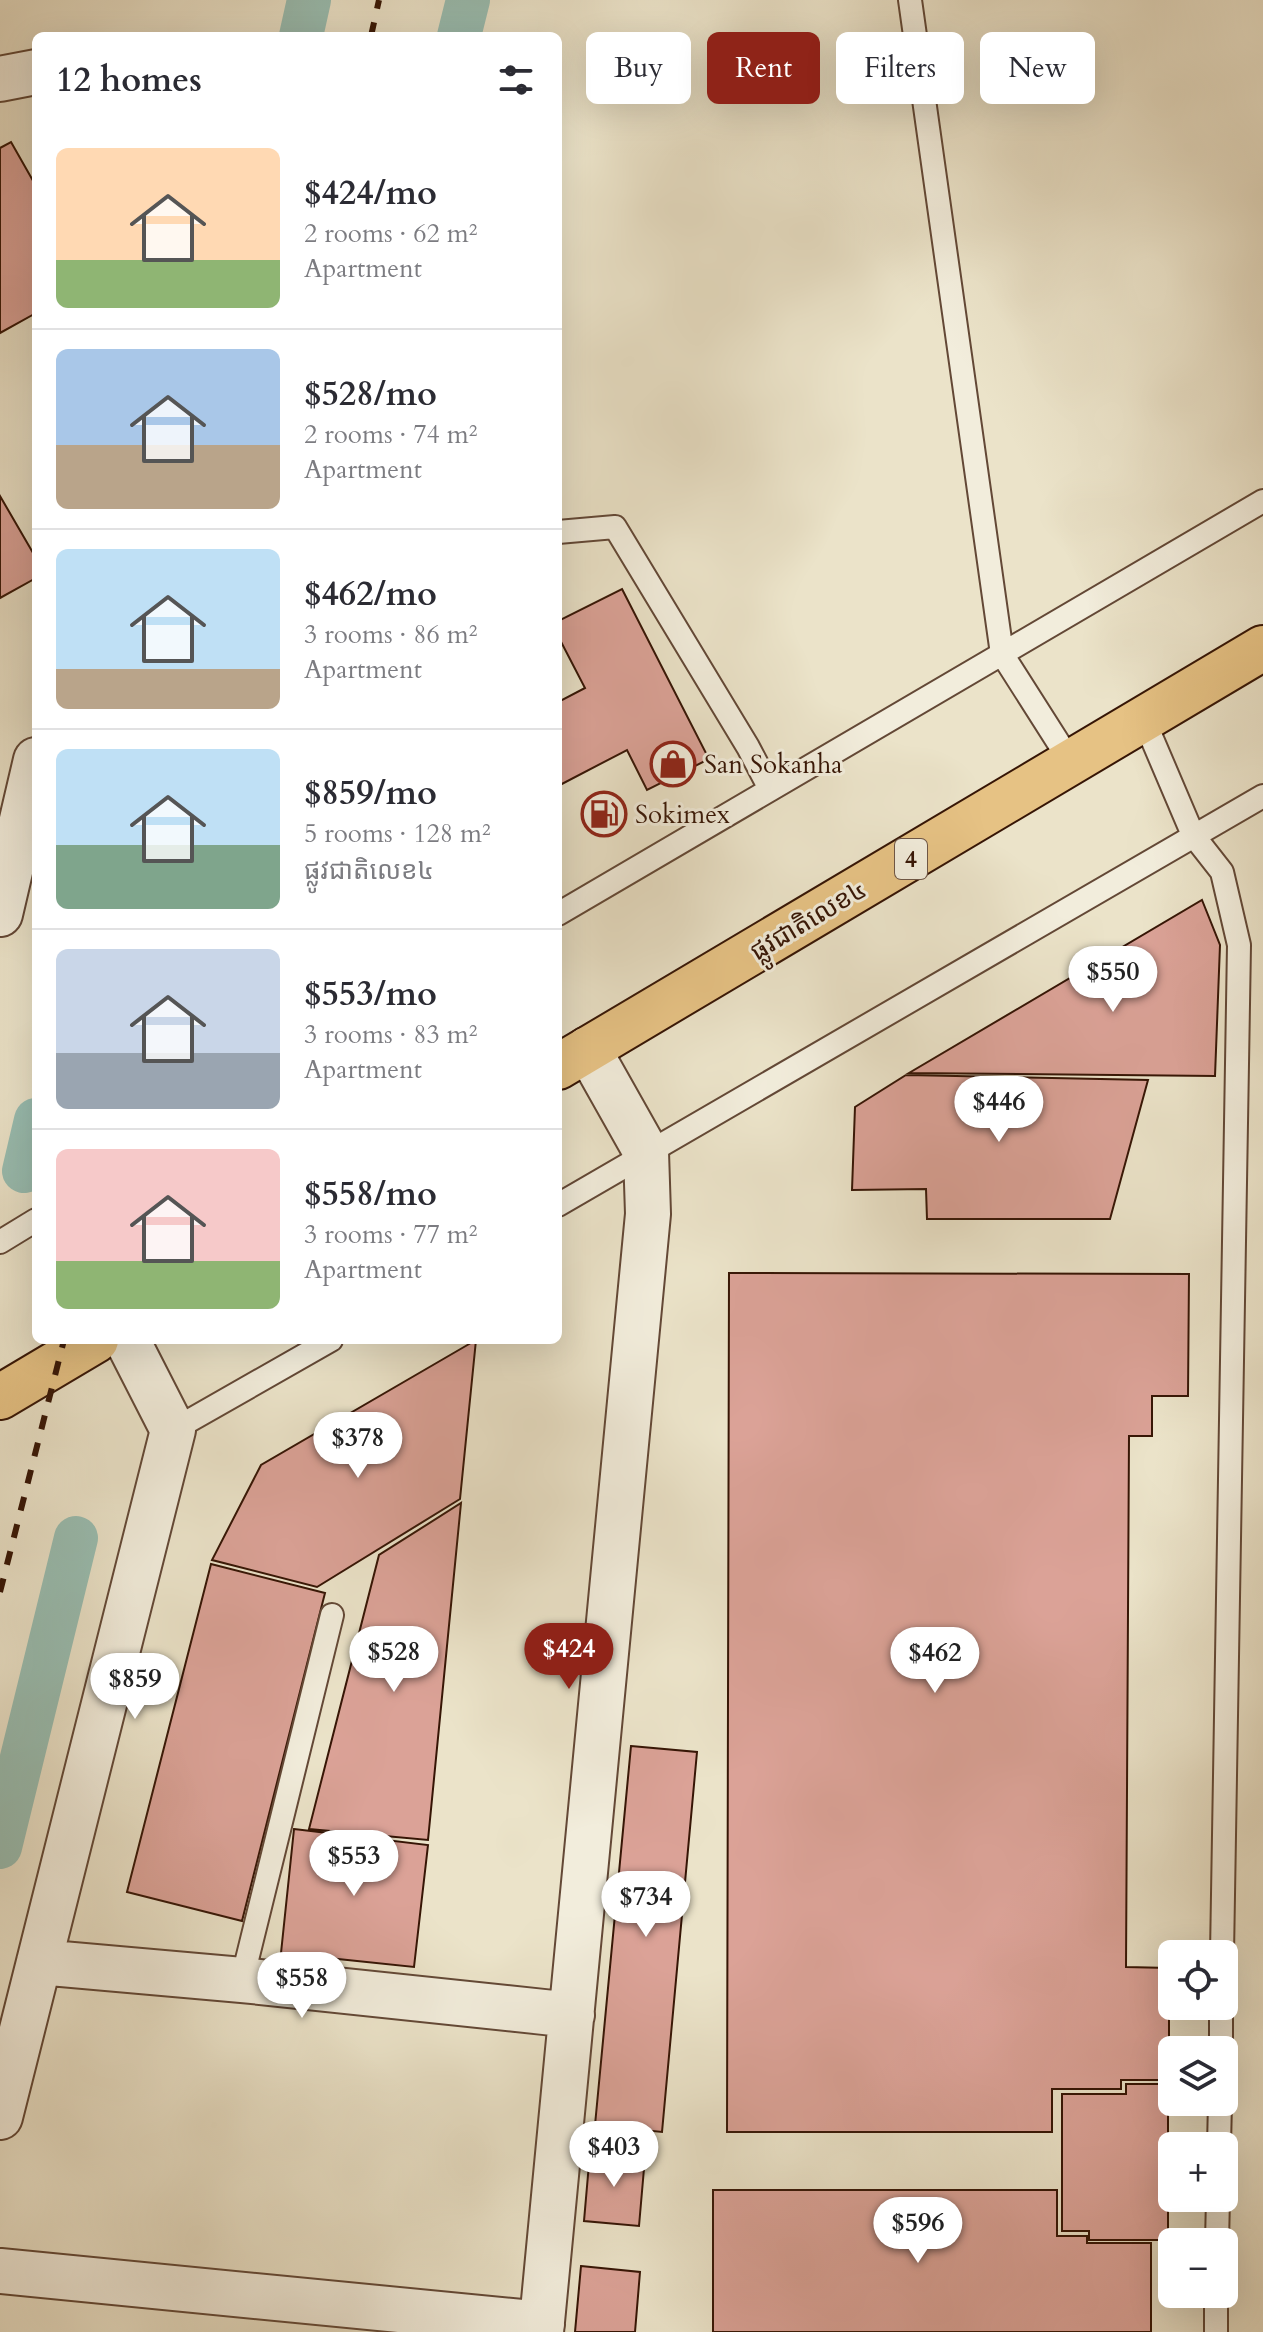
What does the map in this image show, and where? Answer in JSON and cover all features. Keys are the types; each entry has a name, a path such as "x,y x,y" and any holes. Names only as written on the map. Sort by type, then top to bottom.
{"highway":[{"name":"ផ្លូវជាតិលេខ៤","path":"573,1058 1263,648"},
{"path":"0,1397 89,1344"}],"street":[{"path":"0,79 32,73"},
{"path":"0,914 32,777"},
{"path":"0,2271 541,2328 648,1214 646,1152 573,1058"},
{"path":"0,2117 173,1430 129,1344"},
{"path":"39,1962 572,2015"}],"lane":[{"path":"910,0 1002,654 1072,764"},
{"path":"562,912 1263,501"},
{"path":"562,532 615,527 748,747 770,789"},
{"path":"1144,720 1193,835 1222,872 1239,945 1222,1940"},
{"path":"562,1203 1263,796"},
{"path":"0,1242 32,1222"},
{"path":"173,1430 324,1344"},
{"path":"242,1980 332,1615"},
{"path":"1216,2308 1216,2332"}],"building":[{"path":"11,142 32,179 32,315 0,333 0,148"},
{"path":"0,496 32,551 32,580 0,598"},
{"path":"622,589 709,759 647,790 627,750 562,784 562,700 585,688 562,644 562,619"},
{"path":"1202,900 1220,945 1215,1076 909,1073"},
{"path":"906,1075 1148,1080 1110,1219 927,1219 926,1189 852,1190 855,1107"},
{"path":"729,1273 1189,1274 1188,1396 1152,1396 1152,1436 1129,1436 1126,1967 1158,1968 1158,2020 1169,2020 1169,2036 1158,2036 1158,2080 1121,2080 1121,2089 1052,2089 1052,2132 727,2132"},
{"path":"469,1344 476,1344 460,1499 317,1587 212,1560 261,1465"},
{"path":"461,1503 428,1840 309,1829 379,1555"},
{"path":"211,1564 325,1593 242,1921 127,1892"},
{"path":"631,1746 697,1752 662,2132 595,2125"},
{"path":"294,1829 428,1845 414,1967 281,1953"},
{"path":"1126,2084 1158,2084 1158,2116 1168,2116 1168,2132 1158,2132 1158,2212 1168,2212 1168,2228 1158,2228 1158,2240 1089,2240 1089,2231 1062,2231 1062,2094 1126,2094"},
{"path":"590,2152 645,2157 639,2226 584,2221"},
{"path":"713,2190 1057,2190 1057,2236 1087,2236 1087,2243 1151,2243 1151,2332 713,2332"},
{"path":"581,2266 640,2272 635,2332 575,2332"}],"waterway":[{"path":"302,32 309,0"},
{"path":"460,32 468,0"},
{"path":"24,1171 32,1137"},
{"path":"0,1847 76,1538"}],"railway":[{"path":"372,32 379,0"},
{"path":"0,1592 63,1344"}],"place":[{"name":"San Sokanha","path":"673,764"},
{"name":"Sokimex","path":"604,814"}]}
